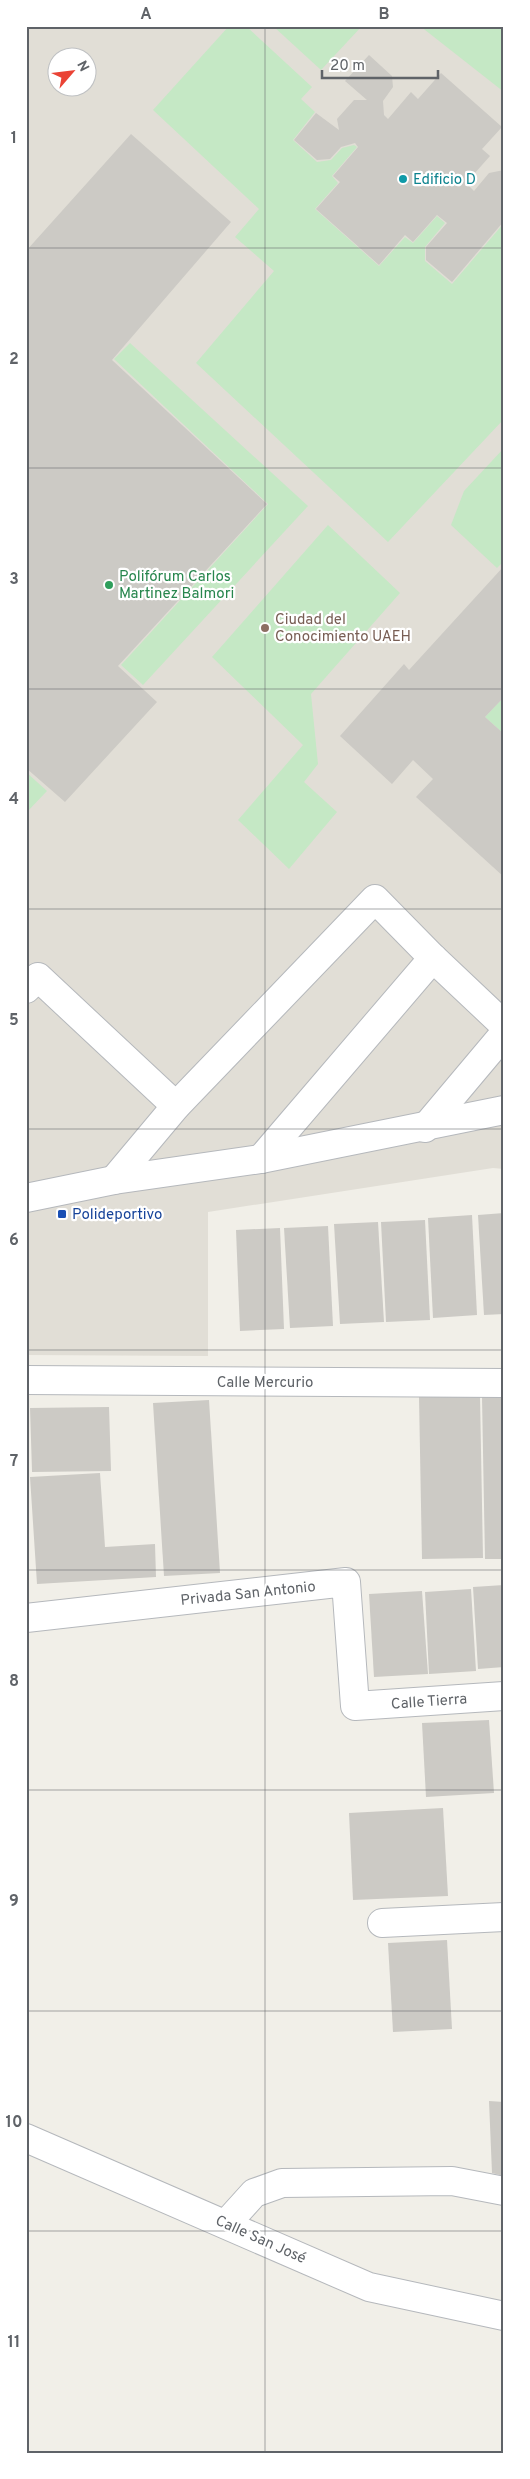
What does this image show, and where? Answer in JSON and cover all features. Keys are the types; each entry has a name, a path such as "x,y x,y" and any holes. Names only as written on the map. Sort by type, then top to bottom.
{"street":[{"path":"114,1180 176,1106 375,899 433,958 504,1025"},
{"path":"261,1158 433,958"},
{"path":"26,989 38,977 176,1106"},
{"path":"425,1128 504,1034"},
{"path":"26,1198 114,1180 261,1158 425,1128 504,1110"},
{"name":"Calle Mercurio","path":"26,1380 504,1383"},
{"name":"Privada San Antonio","path":"26,1618 346,1582 355,1706"},
{"name":"Calle Tierra","path":"355,1706 504,1696"},
{"path":"382,1923 504,1917"},
{"name":"Calle San José","path":"26,2138 368,2287 504,2316"},
{"path":"226,2224 254,2193 282,2183 452,2181 504,2192"}],"shaded area":[{"name":"Ciudad del Conocimiento UAEH","path":"26,26 504,26 504,1169 493,1168 208,1212 208,1356 26,1355"}],"green space":[{"path":"229,26 246,26 312,87 301,99 315,112 293,140 317,162 331,160 342,148 354,145 357,147 332,176 338,183 315,209 379,266 405,237 413,243 437,216 445,223 425,247 425,261 452,284 504,223 504,419 388,542 196,363 274,271 235,237 259,209 153,110"},
{"path":"273,26 362,26 321,70"},
{"path":"420,26 504,26 504,92"},
{"path":"130,343 308,506 143,685 121,665 268,504 114,359"},
{"path":"504,448 504,561 497,568 451,525 464,491"},
{"path":"328,525 400,593 311,694 318,764 304,782 337,812 289,869 238,820 303,745 212,657"},
{"path":"504,697 504,734 485,717"},
{"path":"26,772 47,791 26,813"}],"building":[{"name":"Edificio D","path":"369,55 392,76 393,87 383,101 384,115 388,119 411,92 418,99 441,73 502,127 482,149 490,156 466,183 474,191 489,173 504,170 504,221 452,282 426,260 426,247 447,223 437,215 413,242 405,235 379,265 316,209 340,182 333,176 358,147 355,143 341,147 330,159 317,160 294,140 316,113 339,130 337,119 354,100 367,100 345,81"},
{"name":"Polifórum Carlos Martinez Balmori","path":"131,134 231,222 112,360 267,504 118,666 157,702 65,802 26,768 26,251"},
{"path":"504,566 504,697 485,717 504,734 504,877 416,797 433,779 413,760 392,784 340,736 404,664 409,670"},
{"path":"504,1213 504,1314 484,1315 478,1215"},
{"path":"472,1215 477,1315 433,1318 428,1218"},
{"path":"425,1220 430,1320 386,1322 381,1222"},
{"path":"378,1222 384,1322 340,1324 334,1224"},
{"path":"328,1226 333,1326 290,1328 284,1228"},
{"path":"280,1228 284,1329 240,1331 236,1230"},
{"path":"480,1396 483,1558 422,1559 419,1397"},
{"path":"482,1397 504,1397 504,1559 485,1559"},
{"path":"209,1400 220,1573 164,1576 153,1403"},
{"path":"109,1407 111,1471 32,1472 30,1408"},
{"path":"100,1473 105,1547 155,1544 156,1577 37,1584 30,1477"},
{"path":"504,1585 504,1667 478,1669 473,1587"},
{"path":"471,1589 476,1671 429,1674 425,1592"},
{"path":"422,1591 428,1674 374,1677 369,1594"},
{"path":"489,1720 494,1793 426,1797 422,1723"},
{"path":"443,1808 448,1896 353,1900 349,1813"},
{"path":"447,1940 452,2029 393,2032 388,1943"},
{"path":"489,2101 504,2102 504,2176 492,2173"}],"place":[{"name":"Edificio D","path":"403,179"},
{"name":"Polifórum Carlos Martinez Balmori","path":"109,585"},
{"name":"Ciudad del Conocimiento UAEH","path":"265,628"},
{"name":"Polideportivo","path":"62,1214"}]}
